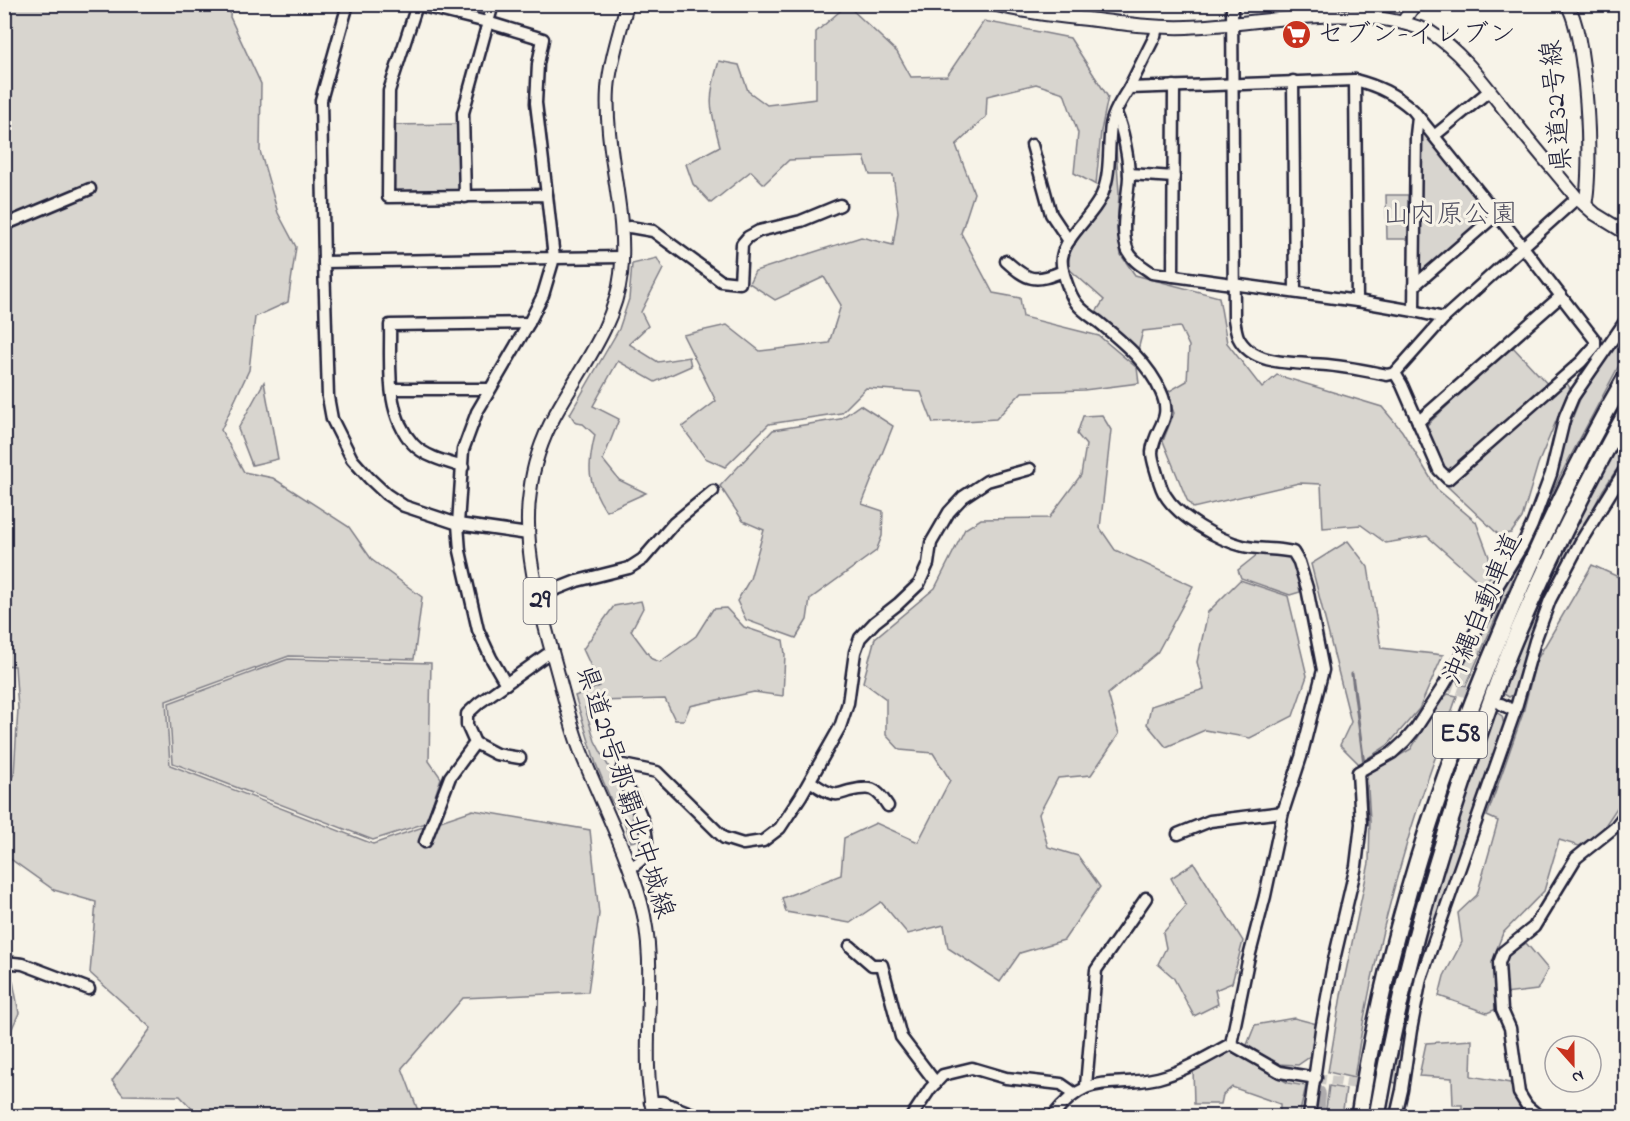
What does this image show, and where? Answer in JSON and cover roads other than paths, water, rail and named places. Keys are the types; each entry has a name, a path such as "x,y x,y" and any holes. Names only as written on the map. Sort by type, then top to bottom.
{"highway":[{"name":"沖縄自動車道","path":"1359,1116 1390,961 1426,831 1451,758 1476,690 1537,548 1577,464 1626,377"},
{"name":"沖縄自動車道","path":"1377,1116 1402,984 1422,909 1442,841 1495,689 1557,546 1626,413"}],"main road":[{"name":"県道29号那覇北中城線","path":"627,4 610,72 608,91 610,144 622,228 622,257 618,290 605,327 556,413 542,444 530,492 528,534 552,653 580,749 630,869 641,904 648,949 650,1102 654,1116"},
{"name":"県道32号線","path":"993,4 1075,18 1157,27 1188,27 1326,8 1372,7 1405,19 1443,42 1466,64 1581,202 1609,224 1626,233"},
{"path":"1405,19 1415,4"},
{"name":"県道32号線","path":"1567,4 1576,25 1584,78 1589,183 1581,202"}],"street":[{"path":"348,4 321,100 328,397 332,419 352,459 386,494 404,506 458,524 528,534"},
{"path":"465,197 463,113 493,4"},
{"path":"1075,4 1075,18"},
{"path":"1232,4 1234,319 1237,336 1252,353 1277,362 1338,366 1387,375 1395,373 1444,318 1523,247 1581,202"},
{"path":"506,684 478,630 460,551 458,524 464,450 477,412 543,295 554,258 547,195 536,103 538,64 543,39 487,22 415,5 389,91 388,197 547,195"},
{"path":"1157,27 1155,36 1119,103 1111,123 1103,193 1070,241 1062,257 1063,271 1076,303 1132,351 1161,391 1166,408 1163,424 1152,452 1162,488 1173,505 1215,536 1245,546 1278,548 1293,552 1299,561 1307,588 1323,670 1301,757 1283,812 1266,896 1248,961 1230,1044"},
{"path":"1128,88 1355,80 1376,85 1399,97 1497,214 1595,340 1595,346 1581,362 1448,479 1439,470 1395,373"},
{"path":"1355,80 1357,301"},
{"path":"1293,81 1295,292"},
{"path":"1173,276 1174,86"},
{"path":"1434,136 1489,91"},
{"path":"1116,113 1120,122 1129,174 1125,237 1128,253 1152,273 1357,301 1444,318"},
{"path":"1414,311 1418,117"},
{"path":"1032,145 1051,214 1070,241"},
{"path":"1129,174 1174,177"},
{"path":"4,225 90,189"},
{"path":"622,228 653,231 721,281 740,283 742,244 748,237 759,231 801,221 840,205"},
{"path":"1414,286 1497,214"},
{"path":"324,262 622,257"},
{"path":"1006,261 1018,272 1044,280 1063,271"},
{"path":"1418,422 1561,296"},
{"path":"1309,1116 1333,964 1356,866 1361,824 1362,769 1392,753 1416,728 1492,604 1498,585 1532,525 1551,474 1565,416 1573,397 1626,320"},
{"path":"463,467 432,456 414,445 395,414 390,324 529,323"},
{"path":"1581,362 1590,371"},
{"path":"392,389 489,389"},
{"path":"1396,1116 1421,978 1515,711 1535,641 1550,600 1581,541 1626,468"},
{"path":"630,869 643,859 647,843 644,821 620,774 623,765 657,772 724,838 742,844 762,841 780,828 840,727 848,703 855,652 860,638 919,584 928,564 931,543 949,512 963,497 987,481 1030,469"},
{"path":"539,596 577,581 628,568 643,559 674,522 713,491"},
{"path":"520,758 496,754 475,743 467,725 467,714 546,655 552,653"},
{"path":"1502,704 1515,711"},
{"path":"425,842 450,777 475,743"},
{"path":"810,781 836,794 865,788 874,789 888,806"},
{"path":"1178,834 1210,821 1283,812"},
{"path":"1539,1116 1527,1106 1519,1093 1510,1028 1502,1010 1499,963 1503,952 1534,927 1576,858 1616,826 1626,813"},
{"path":"1086,1086 1096,970 1146,898"},
{"path":"850,946 872,965 882,965 901,1037 936,1083"},
{"path":"4,962 23,964 89,989"},
{"path":"1230,1044 1280,1072 1315,1078"},
{"path":"1054,1116 1074,1093 1086,1086 1159,1077 1186,1067 1230,1044"},
{"path":"912,1116 943,1075 972,1068 1006,1078 1061,1084 1074,1093"},
{"path":"1391,1089 1402,1090"},
{"path":"650,1102 662,1102 698,1116"}],"waterway":[{"path":"1352,674 1364,764"},
{"path":"1364,771 1368,819 1365,836"},
{"path":"1315,1116 1317,1094"}],"tunnel":[{"path":"1444,685 1481,697"},
{"path":"1316,1078 1391,1089"}],"place":[{"name":"セブン-イレブン","path":"1296,35"}],"park label":[{"name":"山内原公園","path":"1450,215"}]}
